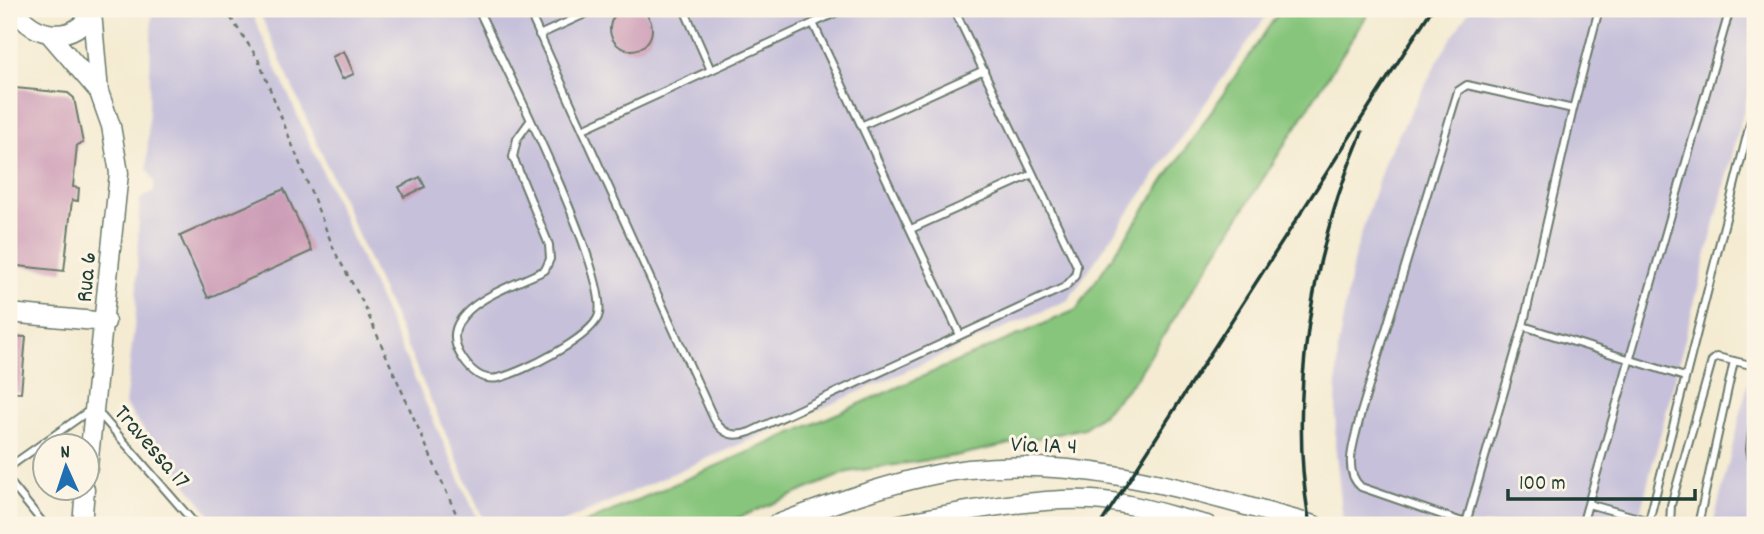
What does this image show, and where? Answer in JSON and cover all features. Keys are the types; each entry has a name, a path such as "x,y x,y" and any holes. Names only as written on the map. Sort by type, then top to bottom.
{"main road":[{"name":"Rua 6","path":"15,9 23,22 43,33 99,92"},
{"name":"Rua 6","path":"91,433 106,322 119,173 111,126 99,92 92,10"},
{"path":"9,30 67,33 81,25 92,10"},
{"path":"9,313 106,322"},
{"name":"Via 1A 4","path":"775,525 876,491 967,469 1021,466 1117,473 1314,525"},
{"path":"895,525 1052,501 1092,500 1139,507 1207,525"},
{"path":"82,525 84,503"}],"lane":[{"path":"478,9 530,121 560,188 595,282 598,316 592,329 577,342 498,378 482,377 473,372 457,350 456,323 465,310 545,270 550,259 549,245 513,157 517,139 530,121"},
{"path":"528,9 714,419 726,433 734,435 750,432 1065,287 1075,276 1077,266 954,9"},
{"path":"539,35 596,9"},
{"path":"684,9 710,68"},
{"path":"583,129 710,68 844,9"},
{"path":"1573,110 1467,85 1458,91 1360,416 1350,463 1355,482 1361,487 1469,524 1522,326 1599,9"},
{"path":"1582,525 1632,359 1730,9"},
{"path":"813,23 961,335"},
{"path":"863,125 984,70"},
{"path":"1588,504 1648,523 1755,104"},
{"path":"911,229 1032,174"},
{"path":"1522,326 1685,377"},
{"path":"1670,525 1671,505 1712,362 1717,358 1755,366"},
{"path":"1698,525 1734,361"},
{"path":"1755,403 1750,449 1755,477"},
{"name":"Travessa 17","path":"9,467 93,407 196,525"},
{"path":"9,481 43,523"}],"path":[{"path":"225,9 258,59 335,252 363,303 461,525"}],"shaded area":[{"path":"152,9 250,9 480,525 218,525 125,405 136,311 140,199 154,191 154,181 147,169"},
{"path":"258,9 1271,9 1068,300 556,525 486,525"},
{"path":"1470,9 1755,9 1755,67 1637,525 1354,525 1343,522 1335,443 1338,346 1354,257 1385,160 1441,55"},
{"path":"1755,355 1755,525 1713,525"}],"green space":[{"path":"1281,9 1371,9 1135,380 1103,414 1084,428 955,456 848,472 721,525 580,525 1076,310"}],"building":[{"path":"631,8 646,14 652,29 646,44 631,50 616,44 610,29 616,14"},
{"path":"344,51 354,74 342,79 332,57"},
{"path":"15,88 68,93 74,98 83,143 77,145 73,187 79,188 78,201 72,200 64,271 9,265 9,146"},
{"path":"420,177 425,187 404,197 399,187"},
{"path":"284,189 312,251 208,298 180,236"},
{"path":"9,336 26,337 21,393 9,392"}],"railway":[{"path":"1100,525 1432,9"},
{"path":"1310,525 1301,427 1309,325 1330,225 1362,132"}]}
